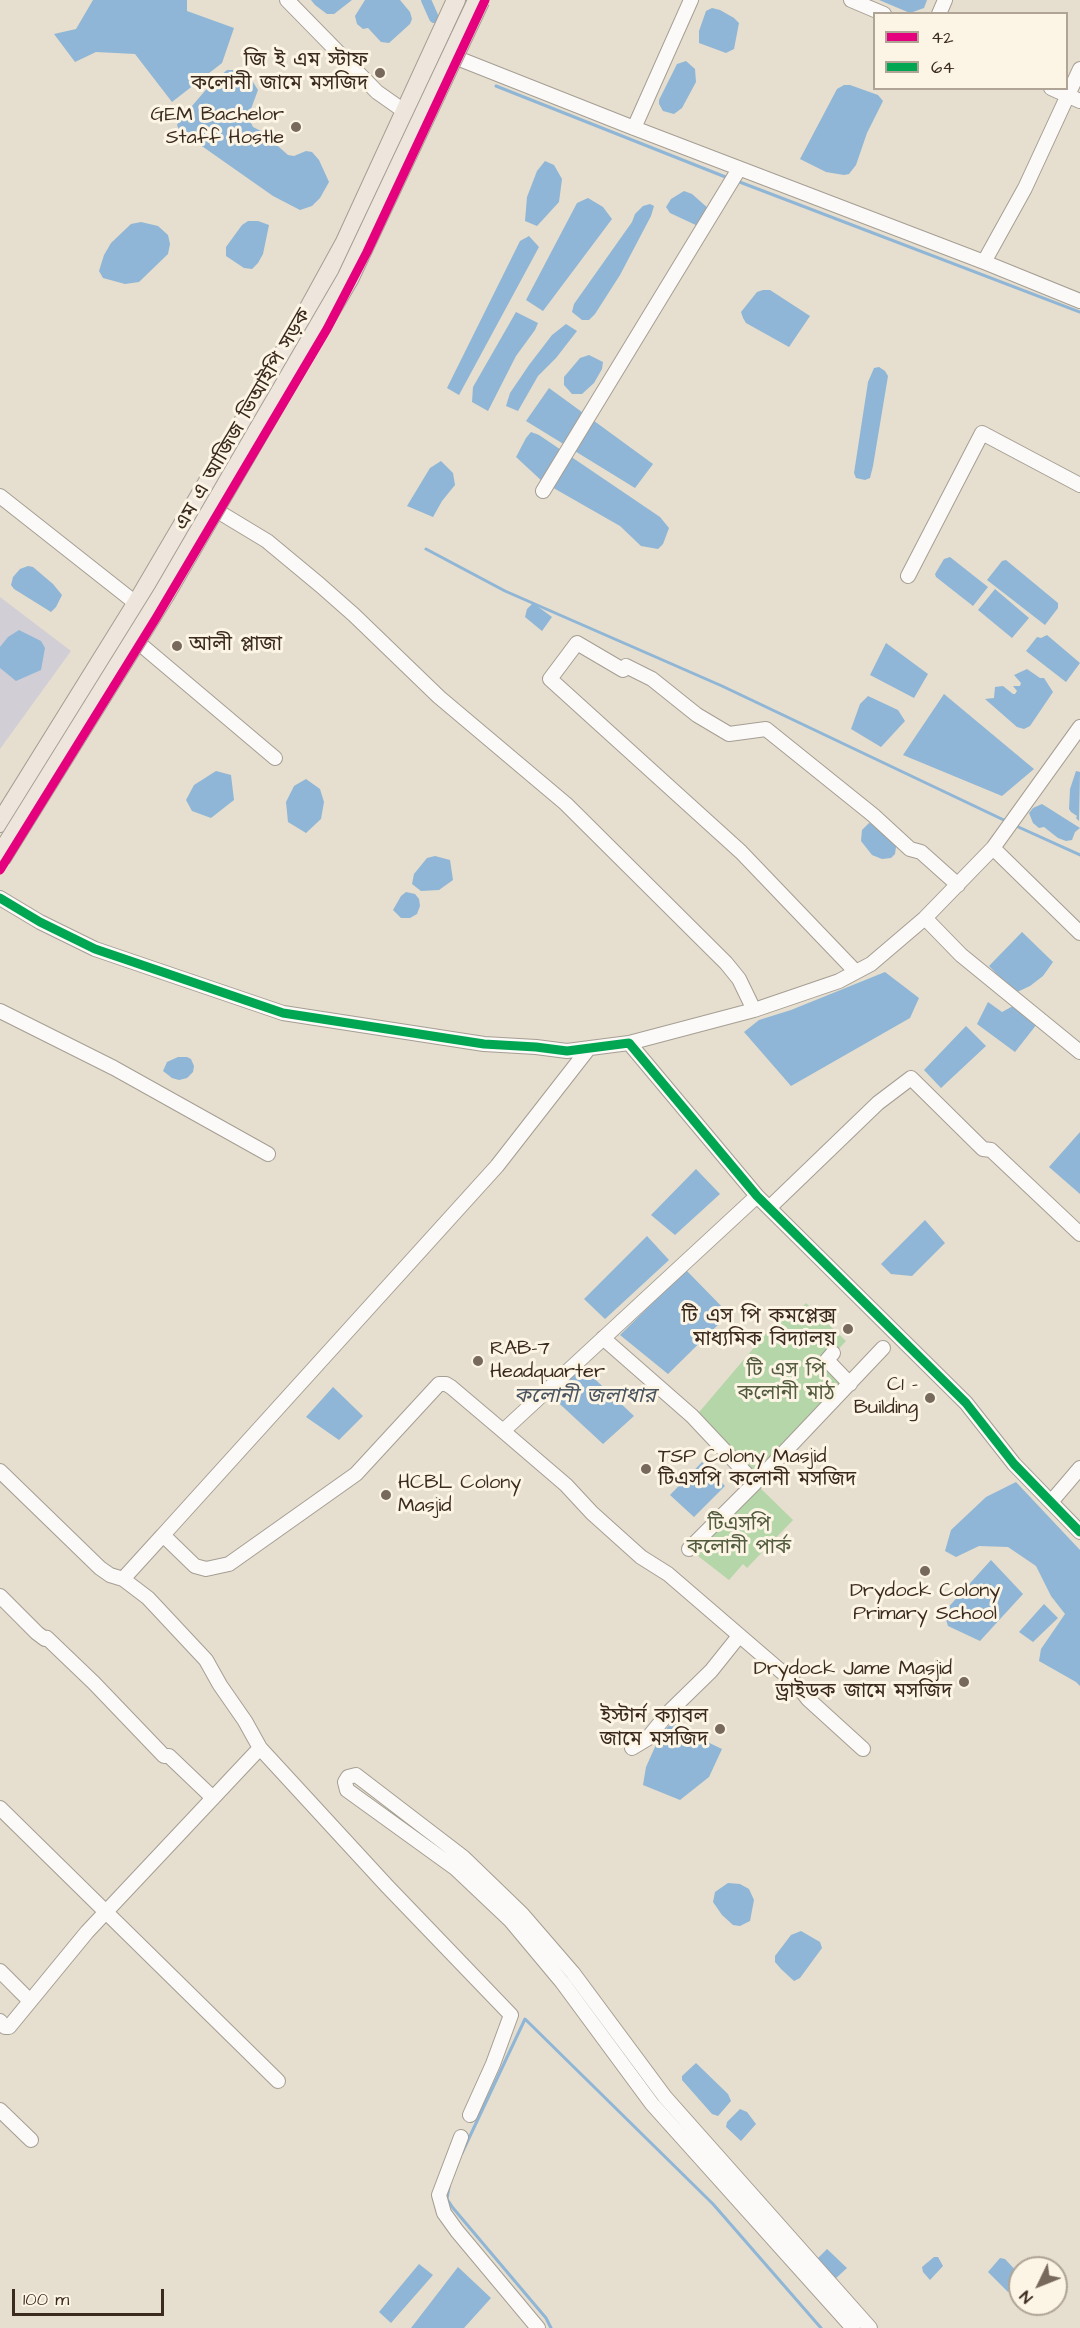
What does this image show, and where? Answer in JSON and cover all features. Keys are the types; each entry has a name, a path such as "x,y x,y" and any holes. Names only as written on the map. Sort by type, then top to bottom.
{"highway":[{"path":"0,838 237,450 338,274 465,0"},
{"path":"0,858 169,584 348,278 479,0"}],"main road":[{"name":"এম এ আজিজ ভিআইপি সড়ক","path":"0,822 136,604 220,462 333,262 456,0"},
{"path":"0,870 156,618 273,422 353,281 485,0"}],"street":[{"path":"287,0 377,92 404,111"},
{"path":"634,128 691,0"},
{"path":"851,0 879,12"},
{"path":"457,58 1080,301"},
{"path":"984,262 1074,98 1080,69"},
{"path":"1056,90 1074,98"},
{"path":"543,491 739,169"},
{"path":"908,576 982,433 1080,485"},
{"path":"0,496 156,618"},
{"path":"219,512 267,541 320,585 439,697 566,804 726,963 739,979 754,1010"},
{"path":"856,972 741,852 549,679 577,643 623,670 627,666 652,679 697,715 729,734 766,729 873,815 910,849 921,852 958,885"},
{"path":"140,644 275,758"},
{"path":"0,898 95,949 283,1013 484,1044 567,1051 629,1043 754,1010 839,981 872,964 926,918 993,848 1080,727"},
{"path":"993,848 1080,933"},
{"path":"926,918 961,955 1080,1052"},
{"path":"0,1011 114,1068 268,1154"},
{"path":"629,1043 757,1196 966,1403 1014,1464 1080,1532"},
{"path":"123,1579 483,1182 589,1048"},
{"path":"769,1208 878,1103 910,1078 983,1149 991,1150 1080,1234"},
{"path":"502,1431 757,1196"},
{"path":"603,1338 692,1416 755,1483"},
{"path":"689,1549 883,1348"},
{"path":"833,1353 826,1360 850,1384"},
{"path":"163,1535 195,1566 206,1569 229,1564 356,1474 440,1384 446,1384 544,1465 641,1557 668,1574 797,1685 808,1699 863,1749"},
{"path":"1051,1502 1080,1468"},
{"path":"0,1470 100,1568 110,1575 123,1579 148,1598 206,1660 260,1748 387,1886 511,2015 493,2064 470,2115"},
{"path":"0,1596 37,1634 47,1638 136,1728 140,1729 164,1756 169,1756 213,1798"},
{"path":"632,1748 647,1738 669,1712 711,1671 739,1636"},
{"path":"0,2021 9,2027 107,1911 260,1748"},
{"path":"853,2328 652,2104 562,1982 511,1921 455,1868 347,1790 345,1782 348,1777 356,1775 463,1857 522,1914 573,1973 665,2097 870,2328"},
{"path":"0,1808 278,2081"},
{"path":"0,1971 30,2001"},
{"path":"0,2110 31,2140"},
{"path":"461,2137 439,2195 444,2213 538,2328"}],"shaded area":[{"path":"0,597 71,651 0,749"}],"green space":[{"name":"টি এস পি কলোনী মাঠ","path":"806,1303 846,1341 828,1360 851,1383 755,1483 695,1417 786,1310 793,1316"},
{"name":"টিএসপি কলোনী পার্ক","path":"755,1483 793,1520 747,1568 743,1564 729,1580 689,1549"}],"water":[{"path":"93,0 187,0 187,11 234,28 222,63 172,102 135,54 96,52 75,62 54,34 76,29"},
{"path":"311,0 352,0 334,14 327,14"},
{"path":"365,0 400,0 410,12 412,19 410,24 389,43 381,42 368,28 363,29 357,24 355,16"},
{"path":"879,0 927,0 924,8 908,12"},
{"path":"712,8 720,10 739,23 734,49 726,53 699,43 699,31 706,11"},
{"path":"686,61 695,69 696,82 682,108 674,114 663,111 659,100 677,64"},
{"path":"227,70 234,70 251,79 258,90 248,117 253,127 261,131 288,155 294,156 306,151 312,152 319,160 329,182 320,198 312,206 300,210 273,196 179,130 177,125 180,120 210,85"},
{"path":"844,85 878,95 883,101 867,133 856,165 849,174 844,175 826,172 800,159 837,89"},
{"path":"545,161 554,165 562,179 559,202 537,226 525,221 527,197 537,171"},
{"path":"684,191 692,194 709,209 700,227 670,213 666,207 671,199"},
{"path":"588,198 603,207 612,219 543,311 526,300 577,203"},
{"path":"650,204 654,206 651,216 620,275 595,314 589,320 582,320 572,312 574,304 632,222 635,214 643,206"},
{"path":"248,221 258,221 269,225 263,254 252,269 244,268 226,256 226,247 242,225"},
{"path":"141,222 158,226 168,235 170,244 168,254 139,282 125,284 103,278 99,271 111,243 131,224"},
{"path":"529,236 539,247 459,395 447,388 520,241"},
{"path":"770,290 810,316 789,347 746,323 743,318 741,312 757,292"},
{"path":"516,312 538,323 516,356 488,411 472,402 473,387"},
{"path":"566,324 577,331 556,358 538,376 518,411 506,406 510,393 529,365 552,335"},
{"path":"589,355 603,362 602,369 594,383 582,394 572,394 564,385 564,377 580,358"},
{"path":"879,367 888,376 873,466 870,478 865,480 856,478 854,473 868,382 874,368"},
{"path":"549,388 653,464 635,488 526,421"},
{"path":"531,432 539,435 660,517 669,528 663,544 658,549 641,546 620,526 543,482 516,457"},
{"path":"441,461 453,473 455,485 433,517 407,506 430,468"},
{"path":"950,557 988,587 973,606 936,577 935,574 944,559"},
{"path":"1006,560 1058,603 1058,608 1045,625 987,580 1002,561"},
{"path":"33,567 53,584 62,595 51,612 11,585 13,577 20,569"},
{"path":"995,589 1029,618 1012,638 978,610"},
{"path":"533,603 552,617 542,631 525,617 527,609"},
{"path":"19,630 41,641 45,648 41,670 16,681 0,668 0,647 8,637"},
{"path":"1047,635 1080,663 1066,682 1026,651 1037,637"},
{"path":"886,643 928,674 914,698 870,675"},
{"path":"1027,669 1040,678 1044,678 1053,692 1030,726 1024,729 1017,727 985,699 994,698 995,687 1003,686 1015,694 1017,691 1013,686 1020,686 1021,683 1014,675"},
{"path":"944,694 1034,769 1002,796 903,755"},
{"path":"868,696 898,710 905,721 881,747 851,729 860,704"},
{"path":"216,771 231,775 234,800 211,818 192,811 186,800 194,785"},
{"path":"1076,771 1080,772 1079,821 1069,809 1070,789"},
{"path":"306,779 320,789 324,802 321,819 306,833 288,822 286,802 294,786"},
{"path":"1042,804 1080,828 1075,832 1072,840 1066,841 1058,838 1044,827 1039,828 1033,823 1029,813 1033,808"},
{"path":"869,823 880,826 892,839 896,847 895,854 891,858 882,859 872,855 861,841 862,830"},
{"path":"435,856 450,860 453,880 439,890 421,891 412,884 414,874 427,858"},
{"path":"406,892 415,894 420,906 417,914 410,918 401,918 393,910"},
{"path":"1022,932 1053,962 1043,976 1030,986 1015,993 989,966"},
{"path":"885,972 919,998 910,1018 791,1086 744,1032 759,1020 791,1010"},
{"path":"988,1002 1002,1012 1013,1006 1037,1024 1015,1052 977,1024"},
{"path":"966,1026 986,1046 941,1088 924,1070"},
{"path":"178,1057 191,1059 194,1066 193,1072 187,1078 179,1080 163,1071 167,1062"},
{"path":"1080,1132 1080,1194 1049,1167"},
{"path":"696,1169 720,1194 675,1235 651,1215"},
{"path":"925,1220 945,1243 912,1276 891,1274 881,1264"},
{"path":"647,1236 669,1260 605,1319 584,1299"},
{"path":"686,1270 729,1314 668,1374 620,1335"},
{"name":"কলোনী জলাধার","path":"582,1367 634,1416 603,1444 549,1394"},
{"path":"333,1387 363,1416 339,1440 306,1417"},
{"path":"702,1462 725,1486 694,1517 670,1495"},
{"path":"1016,1482 1080,1550 1080,1686 1039,1661 1041,1649 1065,1614 1051,1596 1036,1566 1008,1547 979,1546 956,1557 945,1551 951,1530 986,1497"},
{"path":"991,1560 1023,1594 980,1641 948,1626 944,1612"},
{"path":"1044,1604 1058,1618 1033,1642 1019,1632"},
{"path":"674,1719 699,1738 722,1749 709,1777 680,1800 643,1785 646,1767 659,1738"},
{"path":"728,1883 740,1884 749,1889 754,1900 750,1921 740,1926 733,1925 713,1902 715,1892"},
{"path":"801,1931 820,1942 822,1948 800,1978 794,1981 775,1962 775,1956 791,1935"},
{"path":"696,2063 728,2094 731,2101 718,2116 712,2114 682,2080 682,2076"},
{"path":"740,2109 747,2112 756,2124 741,2141 726,2127 727,2122"},
{"path":"827,2249 847,2268 835,2279 816,2260"},
{"path":"934,2257 938,2257 943,2266 930,2280 922,2267"},
{"path":"1000,2258 1005,2259 1008,2262 1008,2292 988,2272"},
{"path":"419,2264 433,2275 391,2323 379,2312"},
{"path":"458,2267 491,2298 464,2328 411,2328"}],"waterway":[{"path":"426,0 434,18"},
{"path":"496,86 728,178"},
{"path":"737,181 1080,312"},
{"path":"426,549 505,591 722,686 1008,822"},
{"path":"1014,825 1080,855"},
{"path":"462,2153 525,2019 713,2204 821,2328"},
{"path":"449,2187 447,2199 453,2208 546,2318 551,2328"}],"transit line":[{"name":"42","path":"0,870 156,618 327,329 367,252 485,0"},
{"name":"64","path":"0,898 40,922 95,949 283,1013 484,1044 567,1051 629,1043 757,1196 966,1403 1014,1464 1080,1532"}],"place":[{"name":"জি ই এম স্টাফ কলোনী জামে মসজিদ","path":"380,73"},
{"name":"GEM Bachelor Staff Hostle","path":"296,127"},
{"name":"আলী প্লাজা","path":"177,646"},
{"name":"টি এস পি কমপ্লেক্স মাধ্যমিক বিদ্যালয়","path":"848,1329"},
{"name":"RAB-7 Headquarter","path":"478,1361"},
{"name":"C1 - Building","path":"930,1398"},
{"name":"TSP Colony Masjid টিএসপি কলোনী মসজিদ","path":"646,1469"},
{"name":"HCBL Colony Masjid","path":"386,1495"},
{"name":"Drydock Colony Primary School","path":"925,1571"},
{"name":"Drydock Jame Masjid ড্রাইডক জামে মসজিদ","path":"964,1682"},
{"name":"ইস্টার্ন ক্যাবল জামে মসজিদ","path":"720,1729"}]}
